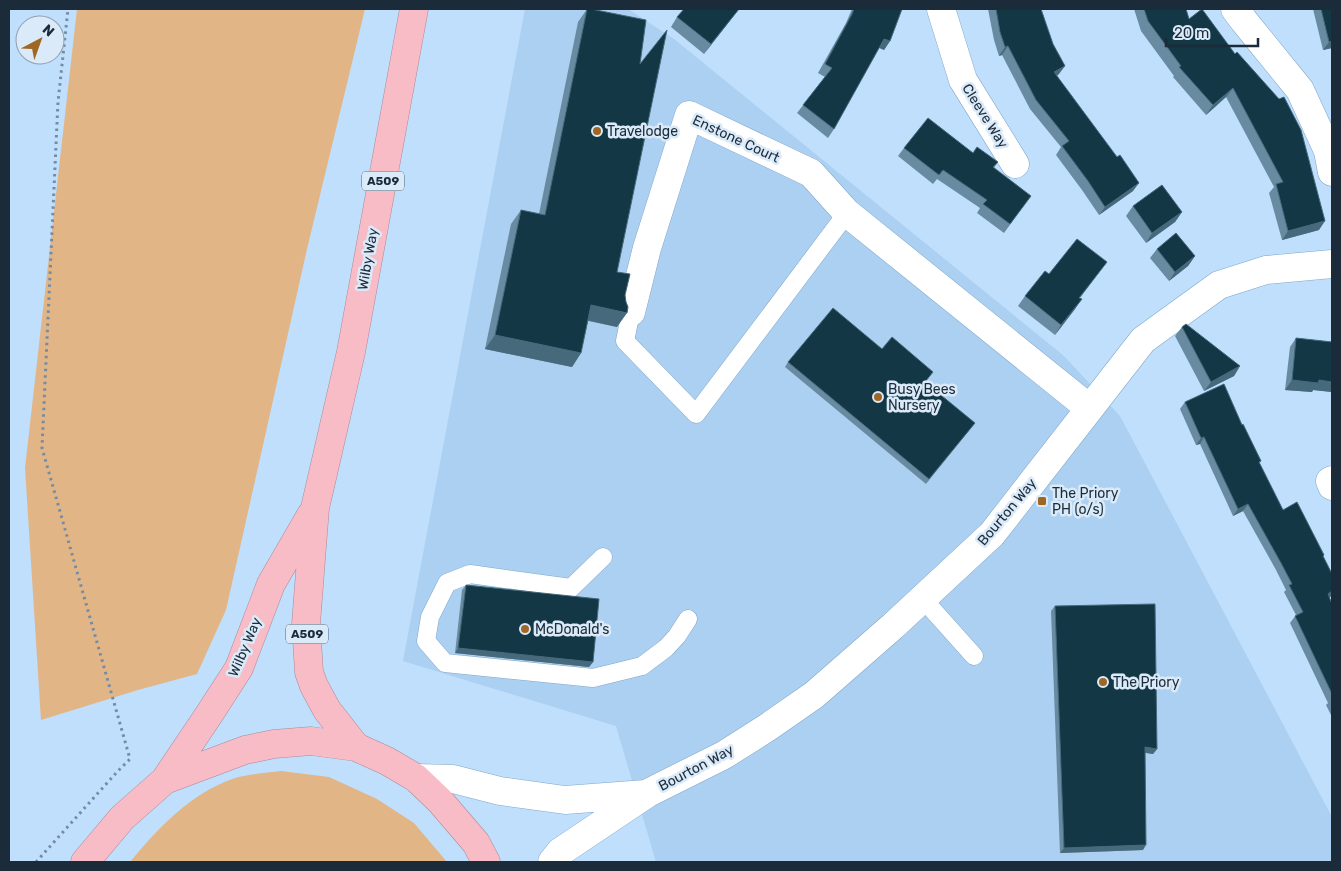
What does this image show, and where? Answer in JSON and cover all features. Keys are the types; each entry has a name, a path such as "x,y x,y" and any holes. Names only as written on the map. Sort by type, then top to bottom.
{"highway":[{"name":"Wilby Way","path":"356,747 327,710 309,672 306,624 315,508 351,352 414,9"},
{"name":"Wilby Way","path":"165,780 239,668 271,584 315,508"},
{"path":"85,862 122,818 165,780 246,750 311,741 356,747 387,761 416,778 476,843 486,862"}],"street":[{"name":"Cleeve Way","path":"941,9 963,80 1015,164"},
{"path":"1246,13 1300,90 1328,151 1332,172"},
{"name":"Enstone Court","path":"631,312 647,248 689,115 811,174 847,213 1089,408"},
{"name":"Bourton Way","path":"552,862 560,852 648,794 724,755 768,727 814,695 894,626 992,534 1143,340 1219,285 1266,270 1332,264"},
{"path":"1332,480 1330,481 1332,486"},
{"name":"Bourton Way","path":"416,778 453,779 500,791 565,800 648,794"}],"lane":[{"path":"631,312 625,341 696,414 847,213"},
{"path":"603,557 571,588 470,574 447,584 430,617 426,641 445,663 593,678 642,666 666,648 677,636 688,619"},
{"path":"923,599 974,656"}],"path":[{"path":"36,862 130,759 42,448 58,102 68,9"}],"shaded area":[{"path":"77,9 365,9 307,249 226,610 197,674 41,720 25,468"},
{"path":"525,9 628,9 674,39 1064,356 1120,416 1332,817 1332,862 656,862 616,726 403,661"},
{"path":"281,771 329,777 377,799 414,823 447,862 130,862 164,824 177,812 204,793 219,784 235,778"}],"building":[{"name":"Travelodge","path":"587,9 646,20 640,64 667,30 617,272 630,274 625,295 628,307 627,313 591,305 581,353 495,335 521,210 545,215"},
{"path":"684,9 739,9 711,44 677,17"},
{"path":"854,9 902,9 890,41 884,39 834,129 803,105 832,68 825,64"},
{"path":"996,9 1041,9 1053,44 1065,66 1054,72 1117,157 1120,155 1139,183 1105,207 1062,146 1069,141 1036,100 1008,46 1005,47"},
{"path":"1144,9 1186,9 1189,19 1202,9 1235,54 1237,52 1279,99 1284,97 1301,130 1325,221 1288,231 1276,184 1283,182 1233,88 1213,105 1179,67 1181,66 1148,21"},
{"path":"1321,9 1332,9 1332,41 1329,42"},
{"path":"928,118 973,153 977,147 998,162 993,167 1031,196 1010,224 983,204 987,200 943,170 939,175 904,148"},
{"path":"1162,185 1182,212 1152,233 1133,206"},
{"path":"1176,233 1195,256 1175,272 1157,249"},
{"path":"1077,239 1107,262 1079,298 1082,299 1061,325 1025,296 1045,271 1049,274"},
{"name":"Busy Bees Nursery","path":"833,308 882,349 892,337 933,372 925,382 975,423 929,479 788,362"},
{"path":"1186,324 1240,366 1211,382 1182,327"},
{"path":"1296,338 1332,342 1332,382 1319,380 1318,383 1292,380"},
{"path":"1224,384 1283,510 1297,502 1332,574 1332,591 1328,594 1332,604 1332,694 1295,616 1303,612 1289,585 1292,584 1248,504 1238,509 1204,437 1201,438 1185,402"},
{"name":"McDonald's","path":"466,585 599,599 593,662 458,648"},
{"name":"The Priory","path":"1155,604 1157,749 1145,747 1146,845 1064,848 1055,606"}],"place":[{"name":"Travelodge","path":"597,131"},
{"name":"Busy Bees Nursery","path":"878,397"},
{"name":"The Priory PH (o/s)","path":"1042,501"},
{"name":"McDonald's","path":"525,629"},
{"name":"The Priory","path":"1103,682"}]}
